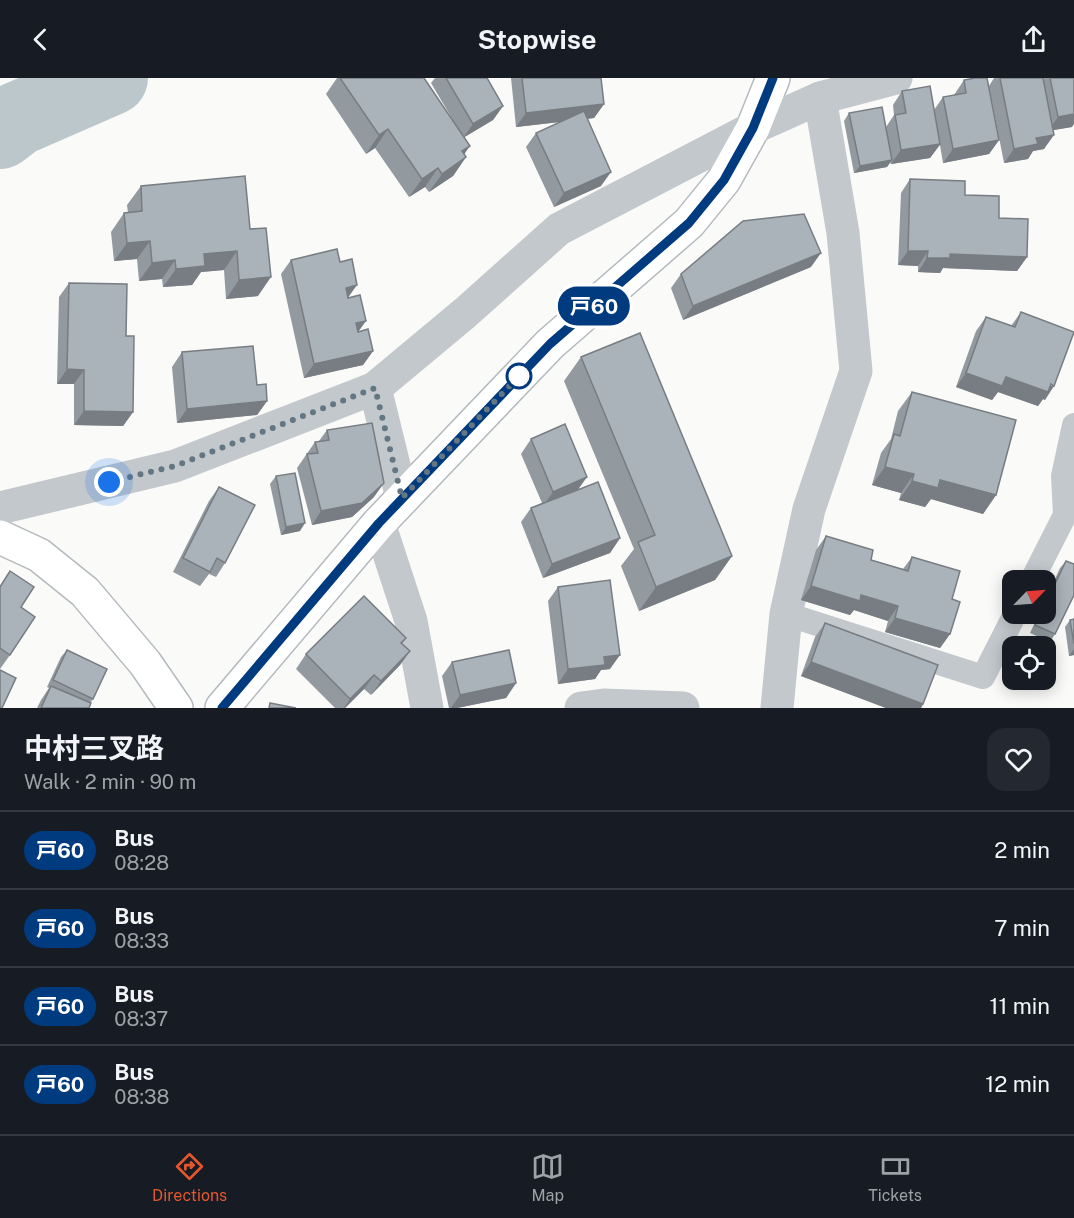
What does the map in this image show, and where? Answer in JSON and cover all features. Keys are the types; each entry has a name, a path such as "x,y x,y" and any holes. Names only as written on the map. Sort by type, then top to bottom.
{"street":[{"path":"222,708 379,523 550,344 689,223 724,180 753,128 773,78"},
{"path":"0,508 175,466 375,388 465,314 559,229 753,128 820,98 896,78"},
{"path":"777,708 786,614 809,509 856,371 843,233 820,98"},
{"path":"375,388 402,498"},
{"path":"379,523 411,621 428,708"},
{"path":"0,537 39,555 85,592 145,663 176,708"},
{"path":"580,708 604,705 683,708"}],"lane":[{"path":"1037,570 1065,515 1063,476 1074,425"},
{"path":"786,614 983,677 1010,624"}],"building":[{"path":"340,78 424,78 470,146 462,151 466,157 442,174 438,168 422,179 388,129 379,135"},
{"path":"446,78 487,78 503,106 473,124"},
{"path":"522,78 601,78 604,104 526,113"},
{"path":"987,78 999,140 953,149 943,97 966,93 964,80"},
{"path":"1000,78 1043,78 1054,135 1036,138 1038,144 1014,149"},
{"path":"1050,78 1074,78 1074,114 1058,117"},
{"path":"930,86 940,144 901,150 895,115 906,113 902,91"},
{"path":"882,107 892,160 860,166 849,113"},
{"path":"584,111 611,172 564,193 536,133"},
{"path":"245,176 250,229 266,228 271,277 239,280 237,251 204,254 205,266 176,269 175,260 152,263 150,241 127,243 124,213 142,211 141,186"},
{"path":"910,179 965,181 965,195 999,196 999,218 1028,219 1027,257 950,254 950,258 927,258 928,251 908,251"},
{"path":"804,214 821,253 693,306 681,274 743,221"},
{"path":"337,249 340,262 352,259 357,285 346,288 348,298 360,295 366,321 356,323 358,332 368,329 373,351 314,364 291,260"},
{"path":"69,283 127,284 126,336 134,336 133,412 84,411 84,370 67,369"},
{"path":"1021,312 1074,332 1054,386 1051,384 1048,392 1006,377 1002,386 966,373 986,317 1015,327"},
{"path":"640,333 732,556 656,587 638,542 655,535 581,357"},
{"path":"253,346 257,385 266,384 267,401 187,409 182,352"},
{"path":"912,392 1016,420 996,495 940,480 938,488 912,481 914,474 885,467 894,434 900,436"},
{"path":"372,423 384,483 362,503 321,511 307,454 318,453 315,442 329,440 327,430"},
{"path":"565,424 587,477 553,492 531,439"},
{"path":"295,473 305,523 286,527 276,476"},
{"path":"598,482 620,538 552,564 531,508"},
{"path":"219,487 255,505 225,563 217,558 210,572 183,558"},
{"path":"826,536 873,550 871,560 908,571 912,557 960,571 952,599 960,602 950,634 895,618 898,606 861,595 860,601 811,586"},
{"path":"1066,561 1074,564 1074,595 1055,634 1035,625 1056,624 1056,582"},
{"path":"10,571 34,587 21,607 35,617 10,655 0,648 0,587"},
{"path":"610,580 620,655 604,657 605,665 568,669 558,587"},
{"path":"364,596 406,638 401,643 410,651 381,681 374,675 350,699 306,654"},
{"path":"1074,619 1074,644 1070,620"},
{"path":"825,623 938,665 923,704 811,662"},
{"path":"67,650 107,669 93,699 53,680"},
{"path":"509,650 516,683 460,695 452,662"},
{"path":"0,670 16,678 2,708 0,708"},
{"path":"51,686 91,703 89,708 41,708"},
{"path":"270,703 296,708 269,708"}],"waterway":[{"path":"0,132 17,119 111,78"}],"bus line":[{"name":"戸60","path":"222,708 379,523 550,344 689,223 724,180 753,128 773,78"}],"route":[{"path":"109,482 175,466 375,388 402,498 519,376"}]}
